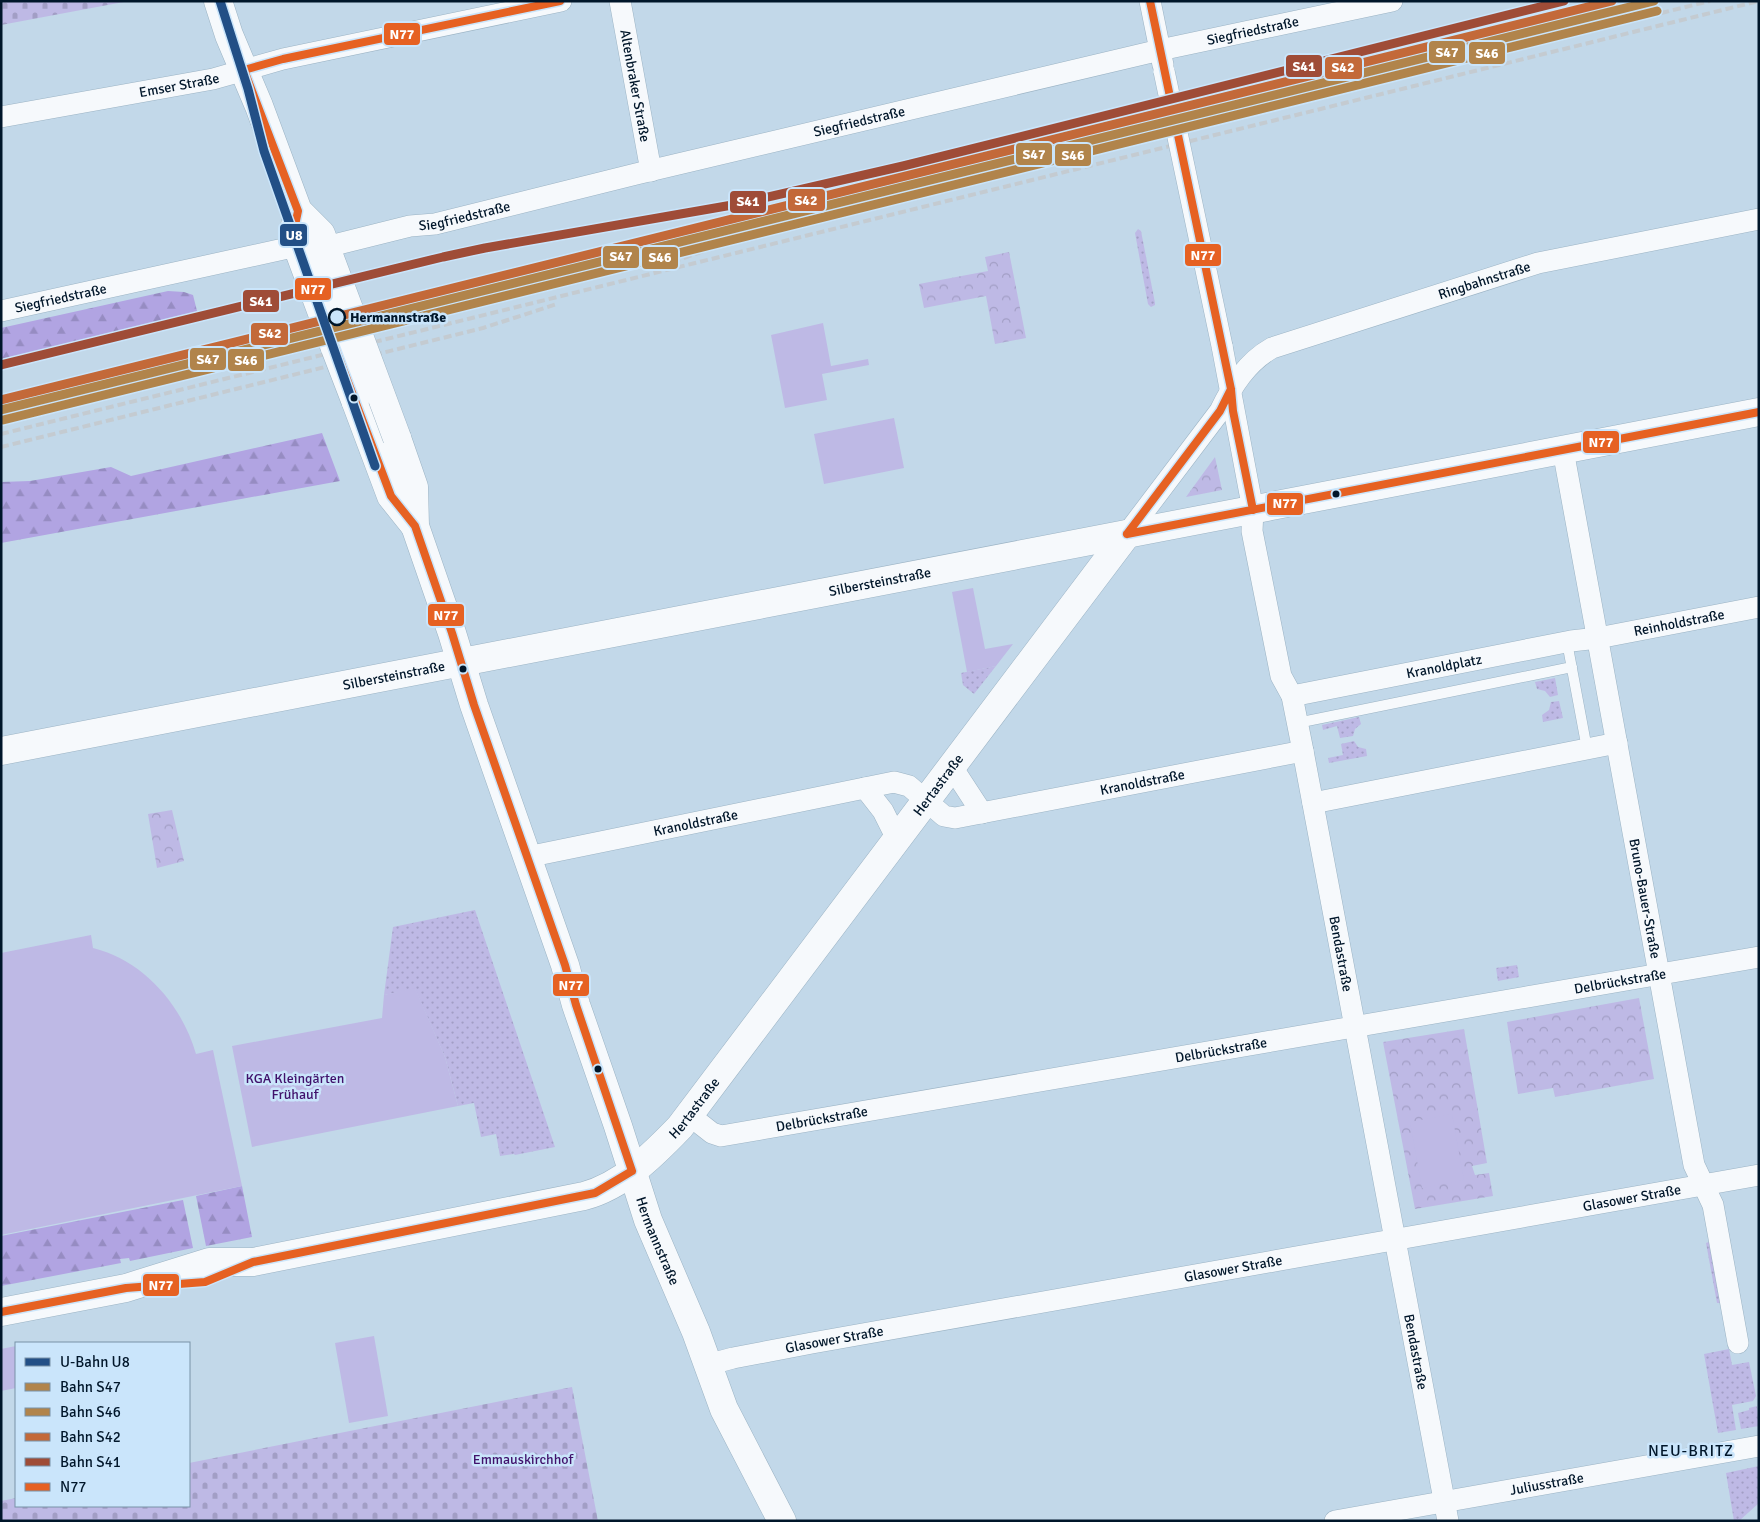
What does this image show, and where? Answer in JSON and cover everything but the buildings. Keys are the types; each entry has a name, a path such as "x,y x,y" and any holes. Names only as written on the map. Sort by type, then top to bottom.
{"street":[{"name":"Hermannstraße","path":"218,1 298,210 321,234 326,247 327,289"},
{"name":"Emser Straße","path":"1,117 213,79 276,61 561,1"},
{"name":"Altenbraker Straße","path":"620,1 651,171"},
{"name":"Bendastraße","path":"1150,1 1231,389 1233,411 1253,510 1252,532 1282,676 1292,696 1303,751 1447,1511"},
{"name":"Siegfriedstraße","path":"326,247 410,226 435,224 1160,50 1392,1"},
{"name":"Hermannstraße","path":"298,210 294,235 297,246 327,289 384,441 414,488 415,526 452,632 474,705 565,966 576,1005 648,1220 696,1332 724,1409 782,1521"},
{"name":"Ringbahnstraße","path":"1231,389 1260,355 1272,348 1538,263 1759,219"},
{"name":"Siegfriedstraße","path":"1,312 297,246"},
{"name":"Hertastraße","path":"1,1312 126,1288 205,1282 254,1262 584,1196 609,1186 632,1171 660,1147 689,1115 1220,411 1231,389"},
{"name":"Silbersteinstraße","path":"1,751 1759,412"},
{"name":"Bruno-Bauer-Straße","path":"1563,450 1694,1165 1713,1205 1738,1344"},
{"name":"Reinholdstraße","path":"1598,638 1759,607"},
{"name":"Kranoldplatz","path":"1292,696 1567,642 1598,638"},
{"path":"1313,803 1617,743"},
{"name":"Kranoldstraße","path":"527,856 894,782 909,786 948,818 1303,751"},
{"path":"952,766 982,813"},
{"path":"865,788 883,811 897,839"},
{"name":"Delbrückstraße","path":"689,1115 712,1133 721,1136 1759,958"},
{"name":"Glasower Straße","path":"707,1365 733,1358 1759,1175"},
{"name":"Juliusstraße","path":"1335,1521 1447,1511 1759,1446"}],"lane":[{"path":"1567,642 1587,749"},
{"path":"1297,723 1572,667"}],"green space":[{"path":"1,1 129,1 1,25"},
{"path":"1138,229 1141,231 1155,303 1151,307 1148,304 1135,233"},
{"path":"1009,252 1026,338 995,344 986,296 924,308 919,284 988,271 985,257"},
{"path":"168,291 184,292 193,295 198,315 124,334 109,334 97,341 1,364 1,328"},
{"path":"823,323 831,366 868,359 869,365 822,374 827,400 785,408 771,335"},
{"path":"894,418 904,468 824,484 814,434"},
{"path":"322,433 340,481 1,543 1,482 30,481 111,467 131,476"},
{"path":"1215,457 1222,490 1186,497"},
{"path":"973,588 985,649 1013,644 996,666 967,672 952,592"},
{"path":"996,666 974,694 963,685 961,673"},
{"path":"1555,678 1558,695 1550,697 1545,691 1537,689 1535,682"},
{"path":"1559,701 1563,718 1543,722 1542,715 1549,710 1551,702"},
{"path":"1359,717 1361,724 1355,729 1353,736 1340,738 1337,726 1323,730 1322,725"},
{"path":"1354,741 1358,747 1366,749 1367,756 1329,763 1328,758 1343,755 1341,744"},
{"path":"172,810 184,861 157,868 148,814"},
{"path":"475,910 555,1147 500,1156 496,1134 481,1137 474,1103 458,1106 445,1057 415,989 384,995 393,927"},
{"path":"91,935 93,948 111,954 128,963 158,987 181,1018 196,1054 213,1050 242,1186 1,1235 1,953"},
{"path":"1517,965 1519,977 1498,981 1496,968"},
{"name":"KGA Kleingärten Frühauf","path":"415,988 445,1057 458,1106 252,1147 232,1046 382,1018 384,995"},
{"path":"1639,998 1654,1079 1555,1097 1553,1088 1518,1094 1507,1022"},
{"path":"1464,1029 1487,1163 1472,1166 1475,1175 1489,1173 1493,1196 1415,1209 1383,1042"},
{"path":"1452,1114 1464,1180 1422,1188 1410,1122"},
{"path":"242,1186 252,1237 206,1246 196,1196"},
{"path":"183,1200 193,1248 130,1261 129,1258 120,1259 121,1263 1,1286 1,1236"},
{"path":"1709,1242 1721,1303 1717,1303 1706,1243"},
{"path":"374,1336 388,1416 349,1423 335,1343"},
{"path":"15,1346 15,1388 1,1391 1,1349"},
{"path":"1729,1349 1732,1365 1749,1362 1756,1396 1753,1401 1732,1405 1736,1430 1718,1433 1704,1354"},
{"name":"Emmauskirchhof","path":"572,1387 598,1521 1,1521 1,1501 15,1498 15,1507 190,1507 190,1463"},
{"path":"1757,1406 1759,1426 1741,1429 1738,1413"},
{"path":"1759,1466 1759,1503 1739,1521 1734,1521 1726,1473"}],"railway":[{"path":"661,266 721,245 1710,1"},
{"path":"1,434 1759,1"},
{"path":"1,447 483,328 557,304"}],"metro line":[{"name":"U8","path":"220,1 248,89 264,151 375,466"}],"rail line":[{"name":"S41","path":"1,365 443,257 738,204 903,166 1564,1"},
{"name":"S42","path":"1,400 1612,1"},
{"name":"S47","path":"1,410 1654,1"},
{"name":"S46","path":"3,420 1657,11"}],"transit line":[{"name":"N77","path":"244,70 283,59 560,1"},
{"name":"N77","path":"1150,1 1231,389 1233,411 1253,510"},
{"name":"N77","path":"244,70 298,211 293,235 305,268 391,496 415,526 452,633 474,705 565,965 576,1005 632,1171"},
{"name":"N77","path":"1127,534 1220,411 1231,389"},
{"name":"N77","path":"1127,534 1759,412"},
{"name":"N77","path":"1,1312 126,1288 205,1282 253,1262 595,1193 632,1171"}],"place":[{"name":"Hermannstraße","path":"337,317"}],"district":[{"name":"NEU-BRITZ","path":"1691,1450"}]}
